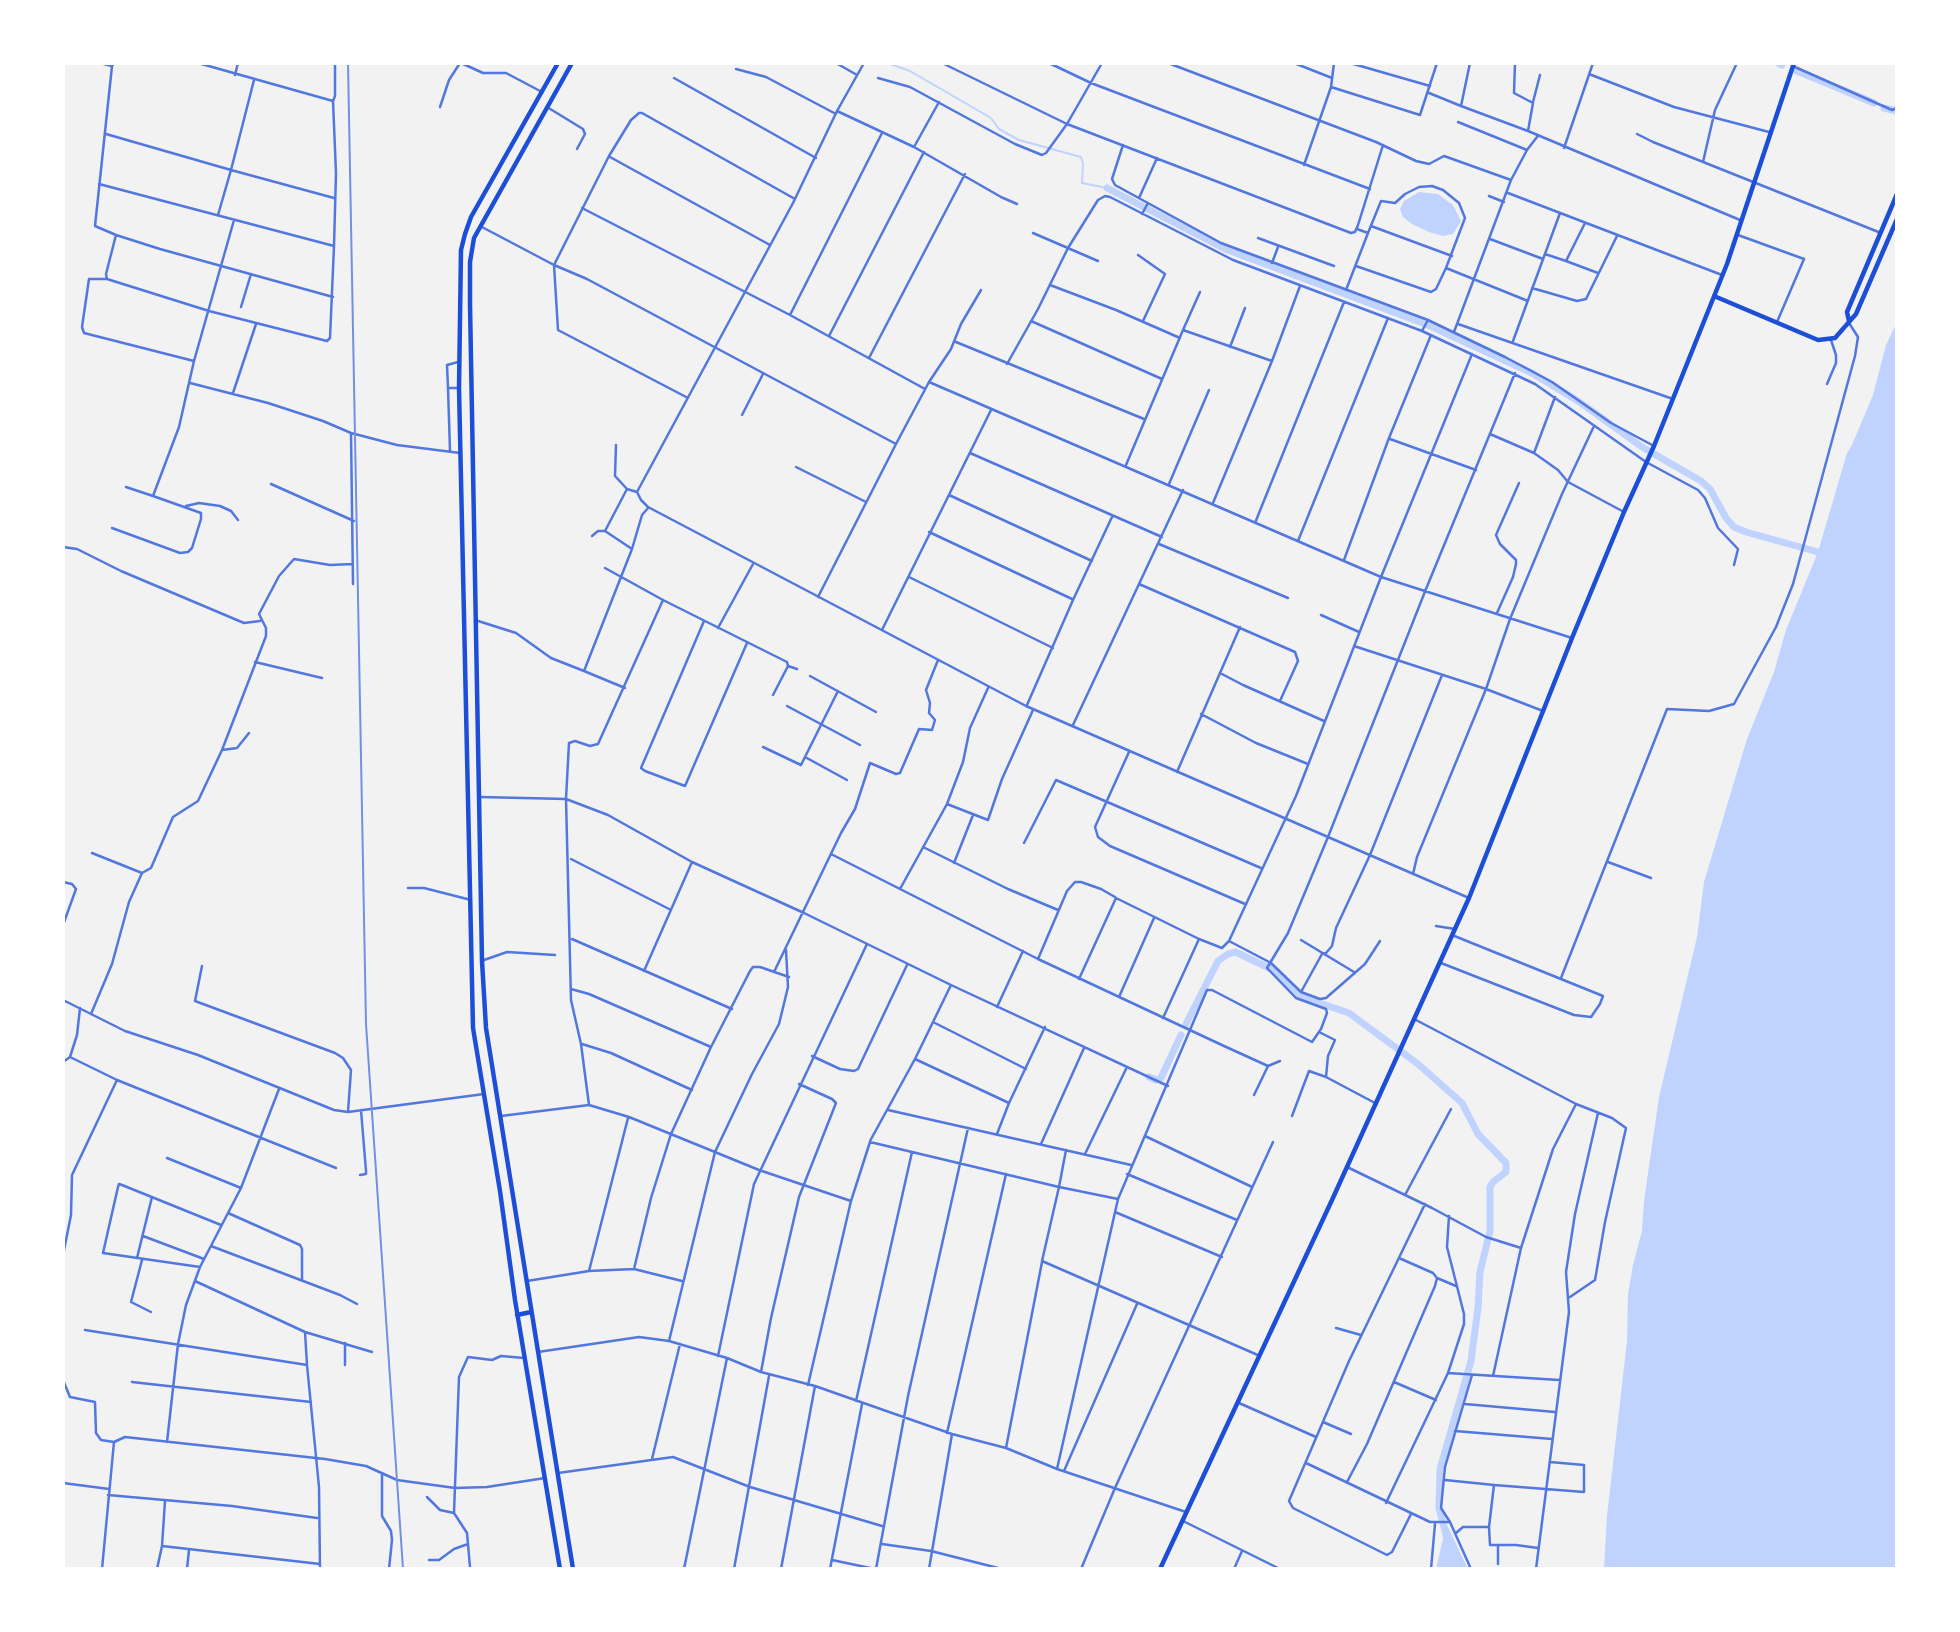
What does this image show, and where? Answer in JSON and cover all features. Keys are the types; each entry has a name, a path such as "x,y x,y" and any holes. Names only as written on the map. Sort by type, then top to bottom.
{"main road":[{"path":"558,63 471,217 465,234 461,250 459,388 473,1028 517,1315 560,1569"},
{"path":"572,63 480,226 474,238 470,262 475,660 486,1028 573,1569"},
{"path":"1160,1569 1469,898 1572,638 1653,448 1738,235 1794,65"},
{"path":"552,73 563,78"},
{"path":"1849,321 1847,312 1897,194"},
{"path":"1714,296 1818,340 1831,340 1839,335 1856,314 1897,219"},
{"path":"461,552 473,551"},
{"path":"517,1315 531,1312"}],"street":[{"path":"100,63 113,64 94,224 97,228 333,296"},
{"path":"198,63 332,101"},
{"path":"235,75 238,63"},
{"path":"194,361 84,333 82,327 89,279 107,279 209,311 327,341 330,338 333,296 336,173 332,101 335,96 335,63"},
{"path":"440,107 449,80 461,63 483,73 506,73 542,92"},
{"path":"836,63 857,75"},
{"path":"864,63 795,199 637,492 640,500 648,507 753,564 1033,710 1469,898"},
{"path":"942,63 1067,124 1351,233 1357,229 1383,145"},
{"path":"1049,63 1091,83 1370,189"},
{"path":"878,78 910,87 1037,154 1044,155 1067,124 1102,63"},
{"path":"1168,63 1383,145 1425,164 1444,156 1511,180"},
{"path":"1294,63 1332,78"},
{"path":"1304,165 1331,87 1334,63"},
{"path":"1350,63 1430,86"},
{"path":"1331,87 1419,115 1422,113 1437,63"},
{"path":"1461,106 1470,63"},
{"path":"1515,63 1514,93 1533,103"},
{"path":"1564,148 1593,63"},
{"path":"1703,162 1715,110 1736,65"},
{"path":"1794,65 1892,110 1897,108"},
{"path":"736,69 765,77 914,146 1017,204"},
{"path":"1589,74 1714,119 1772,132"},
{"path":"1528,131 1539,75"},
{"path":"674,78 816,158"},
{"path":"218,215 254,80"},
{"path":"1428,93 1528,131 1743,221"},
{"path":"914,146 939,102"},
{"path":"547,107 583,129 585,134 577,149"},
{"path":"688,398 560,333 557,327 554,265 609,156 631,120 642,113 795,199"},
{"path":"1458,122 1527,150"},
{"path":"790,315 882,133"},
{"path":"106,134 334,198"},
{"path":"1637,134 1881,233"},
{"path":"1454,332 1511,180 1527,150 1538,137"},
{"path":"1122,145 1112,182 1147,203 1221,243 1454,332 1532,370 1653,448"},
{"path":"829,336 924,152"},
{"path":"609,156 770,245"},
{"path":"1139,198 1157,158"},
{"path":"869,358 965,174"},
{"path":"99,184 334,246"},
{"path":"1346,290 1381,201 1394,203 1419,187 1437,188 1451,195 1465,213 1463,228 1452,256 1436,289 1431,292 1356,266"},
{"path":"1508,193 1722,275"},
{"path":"1489,196 1504,202"},
{"path":"1007,364 1068,247 1101,197 1110,197 1221,254 1300,286 1424,329 1431,335 1515,373 1647,460 1693,486 1702,494 1718,528 1738,549 1734,565"},
{"path":"1143,213 1147,203"},
{"path":"582,208 790,315 925,389"},
{"path":"1513,343 1560,213"},
{"path":"153,496 179,427 194,361 233,220"},
{"path":"1566,261 1585,223"},
{"path":"480,226 554,265 587,279 896,444"},
{"path":"1371,226 1452,256"},
{"path":"1357,229 1368,233"},
{"path":"1033,233 1098,261"},
{"path":"107,279 116,235"},
{"path":"1532,288 1546,294 1582,301 1588,296 1617,235"},
{"path":"1738,235 1804,259 1777,322"},
{"path":"1258,238 1334,267"},
{"path":"1489,239 1543,259"},
{"path":"1272,262 1278,247"},
{"path":"1545,254 1598,274"},
{"path":"1138,255 1165,274 1143,322"},
{"path":"1446,268 1528,301"},
{"path":"241,307 251,274"},
{"path":"1049,285 1180,338"},
{"path":"1213,502 1300,286"},
{"path":"818,597 925,389 955,342 961,324 981,290"},
{"path":"1125,466 1200,292"},
{"path":"1255,523 1344,301"},
{"path":"1230,346 1245,308"},
{"path":"1298,541 1388,318"},
{"path":"1031,321 1162,379"},
{"path":"1424,329 1427,321"},
{"path":"1561,978 1667,709 1717,709 1727,707 1737,700 1776,627 1793,584 1855,356 1858,337 1849,321"},
{"path":"233,393 256,324"},
{"path":"1458,324 1673,399"},
{"path":"1183,330 1272,361"},
{"path":"1344,560 1431,335"},
{"path":"1827,384 1836,363 1831,340"},
{"path":"955,342 1144,419"},
{"path":"1038,959 1058,910 1074,882 1101,889 1154,918 1222,948 1229,941 1286,819 1472,354"},
{"path":"450,451 447,365 459,362"},
{"path":"742,415 764,373"},
{"path":"1058,1469 1118,1199 1168,1086 1188,1029 1202,999 1209,989 1310,1041 1315,1041 1319,1032 1327,1010 1296,998 1267,968 1288,933 1515,373"},
{"path":"189,382 323,421 351,433 397,445 460,453"},
{"path":"929,382 1213,502 1381,577 1426,589 1535,628 1572,638"},
{"path":"449,388 459,388"},
{"path":"1169,484 1209,390"},
{"path":"1534,453 1555,397"},
{"path":"881,631 991,410"},
{"path":"1413,874 1417,857 1486,689 1510,619 1594,425"},
{"path":"351,433 353,584"},
{"path":"1490,434 1534,453 1558,470 1569,482 1624,512"},
{"path":"1389,438 1476,470"},
{"path":"616,445 615,476 627,489 637,492"},
{"path":"970,453 1162,537"},
{"path":"796,467 866,502"},
{"path":"1497,613 1513,577 1516,560 1500,544 1496,535 1519,482"},
{"path":"271,484 354,521"},
{"path":"112,528 185,554 192,548 202,515 200,511 126,486"},
{"path":"605,531 627,489"},
{"path":"1072,726 1183,490"},
{"path":"949,495 1091,561"},
{"path":"186,506 199,503 220,506 230,511 238,520"},
{"path":"584,671 632,549 642,515 648,507"},
{"path":"1026,706 1112,517"},
{"path":"592,536 597,531 605,531 632,549"},
{"path":"929,532 1073,600"},
{"path":"1159,544 1288,598"},
{"path":"63,547 77,549 121,571 244,623 261,621"},
{"path":"91,1014 112,964 129,902 142,873 153,864 173,817 198,801 222,750 266,636 260,611 288,564 296,559 330,565 354,565"},
{"path":"718,628 753,564"},
{"path":"605,568 797,669"},
{"path":"909,577 1053,648"},
{"path":"1139,584 1297,654 1295,671 1280,701"},
{"path":"589,1105 571,989 566,799 569,743 575,740 590,746 598,744 663,600"},
{"path":"1321,615 1359,632"},
{"path":"475,620 516,633 551,658 625,688"},
{"path":"704,621 641,768 645,771 685,786 747,643"},
{"path":"1177,773 1240,627"},
{"path":"1354,646 1486,689 1543,711"},
{"path":"774,972 855,809 870,763 896,774 900,773 919,729 932,730 935,720 929,713 930,703 926,690 937,660"},
{"path":"255,662 322,678"},
{"path":"773,695 788,666"},
{"path":"1220,673 1324,721"},
{"path":"1301,992 1322,954 1332,946 1336,928 1370,855 1442,675"},
{"path":"810,676 876,712"},
{"path":"900,889 947,804 963,762 970,728 989,687"},
{"path":"763,747 801,765 838,691"},
{"path":"787,706 860,745"},
{"path":"947,804 986,821 989,819 1002,779 1033,710"},
{"path":"1201,714 1256,743 1308,764"},
{"path":"222,750 237,748 249,733"},
{"path":"1129,752 1095,831 1104,842 1182,879 1245,904"},
{"path":"805,757 846,780"},
{"path":"1024,843 1054,781 1059,780 1262,869"},
{"path":"480,797 566,799 608,815 692,862 1168,1086"},
{"path":"954,863 973,815"},
{"path":"923,847 1058,910"},
{"path":"92,853 142,873"},
{"path":"831,854 1079,979 1268,1066"},
{"path":"569,859 671,910"},
{"path":"644,971 692,862"},
{"path":"1608,862 1651,878"},
{"path":"63,882 72,884 76,889 63,925"},
{"path":"408,888 424,888 471,900"},
{"path":"1079,979 1116,898"},
{"path":"1119,998 1154,918"},
{"path":"1436,926 1455,929"},
{"path":"1440,963 1587,1018 1593,1015 1602,996 1452,935"},
{"path":"570,938 732,1009"},
{"path":"1163,1018 1199,939"},
{"path":"1301,940 1354,972"},
{"path":"1229,941 1270,963 1301,992 1310,997 1326,998 1365,964 1380,941"},
{"path":"718,1356 747,1212 759,1170 867,944"},
{"path":"669,1341 715,1152 779,1024 789,977 786,950"},
{"path":"482,961 507,951 555,955"},
{"path":"997,1007 1023,951"},
{"path":"812,1056 840,1069 858,1069 908,963"},
{"path":"202,966 195,1001 343,1058 351,1070 348,1112"},
{"path":"635,1269 651,1198 671,1134 754,967 789,977"},
{"path":"808,1385 851,1201 870,1142 951,985"},
{"path":"571,989 589,994 712,1047"},
{"path":"63,1000 125,1031 198,1055 334,1110 348,1112 484,1094"},
{"path":"63,1062 70,1057 77,1035 80,1008"},
{"path":"1415,1019 1576,1104 1623,1124 1626,1132 1605,1222 1595,1280 1570,1297"},
{"path":"933,1021 1026,1069"},
{"path":"997,1135 1045,1027"},
{"path":"1319,1032 1335,1041 1328,1056 1326,1077"},
{"path":"581,1044 611,1053 692,1090"},
{"path":"1041,1144 1084,1047"},
{"path":"70,1057 117,1080 336,1168"},
{"path":"915,1059 1009,1103"},
{"path":"1254,1095 1268,1066 1280,1061"},
{"path":"1085,1154 1126,1068"},
{"path":"1292,1116 1310,1071 1376,1103"},
{"path":"63,1255 71,1215 71,1182 117,1080"},
{"path":"761,1372 771,1318 803,1186 836,1103 799,1084"},
{"path":"167,1442 172,1387 186,1305 200,1267 241,1188 279,1089"},
{"path":"1493,1376 1521,1248 1553,1149 1576,1104"},
{"path":"499,1117 589,1105 629,1117 759,1170 851,1201"},
{"path":"1405,1195 1451,1109"},
{"path":"360,1175 366,1174 361,1110"},
{"path":"888,1110 1131,1165"},
{"path":"1536,1569 1570,1297 1566,1272 1575,1214 1598,1113"},
{"path":"589,1270 629,1117"},
{"path":"832,1560 876,1569 917,1350 968,1128"},
{"path":"1145,1136 1252,1187"},
{"path":"870,1142 1118,1199"},
{"path":"1081,1569 1115,1488 1273,1142"},
{"path":"1006,1448 1066,1150"},
{"path":"856,1401 912,1151"},
{"path":"167,1158 241,1188"},
{"path":"1347,1167 1449,1216 1486,1237 1521,1248"},
{"path":"929,1569 950,1433 1006,1174"},
{"path":"1127,1174 1237,1220"},
{"path":"200,1267 103,1253 120,1184 221,1225"},
{"path":"137,1259 152,1197"},
{"path":"1411,1514 1392,1552 1387,1554 1290,1506 1289,1498 1361,1335 1425,1204"},
{"path":"1115,1212 1222,1257"},
{"path":"228,1213 300,1245 302,1280"},
{"path":"1385,1503 1448,1373 1465,1318 1447,1247 1449,1216"},
{"path":"143,1236 204,1259"},
{"path":"211,1246 340,1295 356,1304"},
{"path":"1399,1258 1433,1273 1437,1279 1457,1286"},
{"path":"142,1260 131,1302 151,1312"},
{"path":"1042,1261 1260,1356"},
{"path":"526,1281 589,1270 635,1269 682,1282"},
{"path":"1347,1482 1367,1444 1437,1279"},
{"path":"195,1281 305,1332 372,1352"},
{"path":"1063,1471 1137,1304"},
{"path":"1336,1328 1361,1335"},
{"path":"85,1330 307,1365"},
{"path":"162,1546 320,1567 319,1487 305,1332"},
{"path":"538,1352 639,1337 669,1341 727,1358 769,1375 815,1386 950,1433 1006,1448 1063,1471 1186,1512"},
{"path":"345,1343 345,1366"},
{"path":"652,1459 680,1344"},
{"path":"470,1567 464,1528 454,1513 459,1377 469,1357 492,1360 504,1356 524,1358"},
{"path":"684,1569 727,1358"},
{"path":"1448,1373 1559,1380"},
{"path":"734,1569 769,1375"},
{"path":"1471,1375 1455,1431 1441,1508 1471,1569"},
{"path":"63,1380 70,1397 95,1402 98,1438 114,1442 125,1437 315,1458 366,1466 382,1475 423,1485 455,1488 487,1487 545,1478"},
{"path":"1393,1381 1436,1400"},
{"path":"132,1382 311,1402"},
{"path":"781,1569 815,1386"},
{"path":"1238,1402 1316,1437"},
{"path":"830,1569 862,1404"},
{"path":"1464,1404 1555,1412"},
{"path":"1323,1422 1350,1434"},
{"path":"1455,1431 1552,1439"},
{"path":"102,1569 114,1442"},
{"path":"558,1473 673,1457 750,1487 884,1526"},
{"path":"1444,1480 1584,1492 1584,1465 1549,1462"},
{"path":"1306,1463 1411,1514 1438,1523 1450,1522"},
{"path":"382,1475 382,1516 391,1531 392,1540 389,1569"},
{"path":"63,1483 109,1489"},
{"path":"1494,1485 1489,1527 1490,1545 1538,1548"},
{"path":"108,1494 232,1506 318,1518"},
{"path":"427,1497 440,1510 454,1513"},
{"path":"157,1569 162,1546 165,1501"},
{"path":"1183,1521 1280,1569"},
{"path":"1431,1569 1438,1523"},
{"path":"1455,1533 1463,1527 1489,1527"},
{"path":"881,1543 931,1551 1002,1569"},
{"path":"429,1560 439,1560 454,1549 468,1544"},
{"path":"1498,1545 1499,1564"},
{"path":"187,1569 189,1550"},
{"path":"1234,1569 1242,1551"}],"water":[{"path":"1419,192 1438,194 1453,205 1461,221 1453,234 1443,236 1429,232 1403,217 1400,209 1404,201"},
{"path":"1897,322 1897,1569 1604,1569 1607,1516 1627,1341 1628,1294 1642,1231 1659,1097 1697,937 1704,882 1747,739 1774,672 1786,630 1818,552 1847,453 1873,395 1886,345"},
{"path":"1441,1527 1448,1527 1468,1569 1436,1569 1443,1539"}],"waterway":[{"path":"887,63 910,71 991,118 999,129 1019,140 1081,157 1082,183 1107,188"},
{"path":"1778,63 1782,65"},
{"path":"1797,71 1874,103"},
{"path":"1884,108 1897,111"},
{"path":"1107,188 1225,249 1428,325 1532,373 1578,401 1642,447 1701,481 1710,489 1734,527 1818,552"},
{"path":"1186,1024 1218,961 1235,952 1242,955 1271,969 1302,997 1349,1013 1418,1064 1462,1103 1478,1134 1506,1163 1506,1172 1490,1187 1490,1231 1480,1272 1471,1361 1440,1469 1439,1508 1444,1527"},
{"path":"1149,1077 1156,1080 1161,1078 1181,1035"}],"railway":[{"path":"348,63 366,1024 403,1569"}]}
